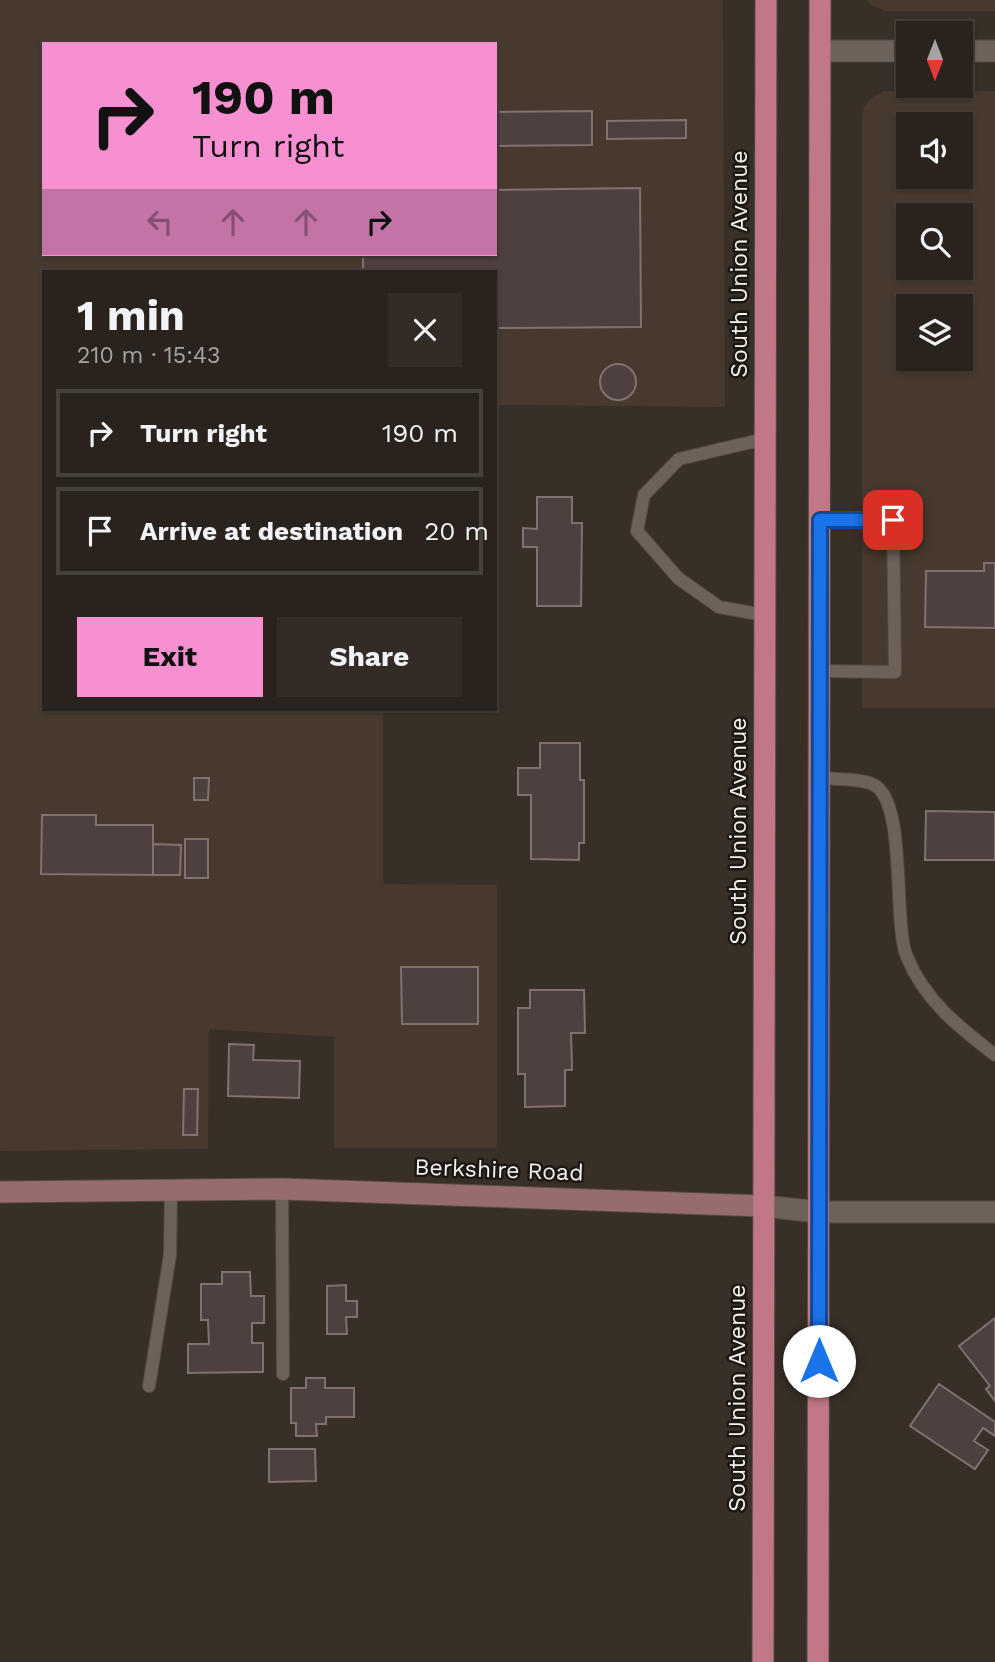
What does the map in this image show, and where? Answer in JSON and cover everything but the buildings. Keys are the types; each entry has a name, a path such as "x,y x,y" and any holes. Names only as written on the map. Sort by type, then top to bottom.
{"main road":[{"name":"South Union Avenue","path":"763,1662 766,0"},
{"path":"818,1662 820,0"}],"street":[{"path":"820,51 896,51"},
{"path":"973,51 995,51"},
{"name":"Berkshire Road","path":"0,1192 282,1189 763,1206 819,1212 995,1212"}],"lane":[{"path":"765,439 679,459 644,495 637,531 678,578 719,607 765,615"},
{"path":"820,520 893,520 895,672 820,671"},
{"path":"819,778 873,784 887,796 896,834 899,920 906,956 934,1003 951,1021 995,1055"},
{"path":"282,1189 283,1374"},
{"path":"149,1386 170,1255 171,1190"}],"shaded area":[{"path":"0,0 723,0 725,407 497,405 497,270 42,270 42,711 383,711 383,884 497,885 497,1148 334,1148 334,1037 209,1029 208,1149 0,1151"},
{"path":"867,0 995,0 995,11 884,11"},
{"path":"883,91 896,91 896,98 973,98 973,91 995,91 995,708 862,708 863,109 871,98"}],"route":[{"path":"819,1361 820,520 893,520"}]}
